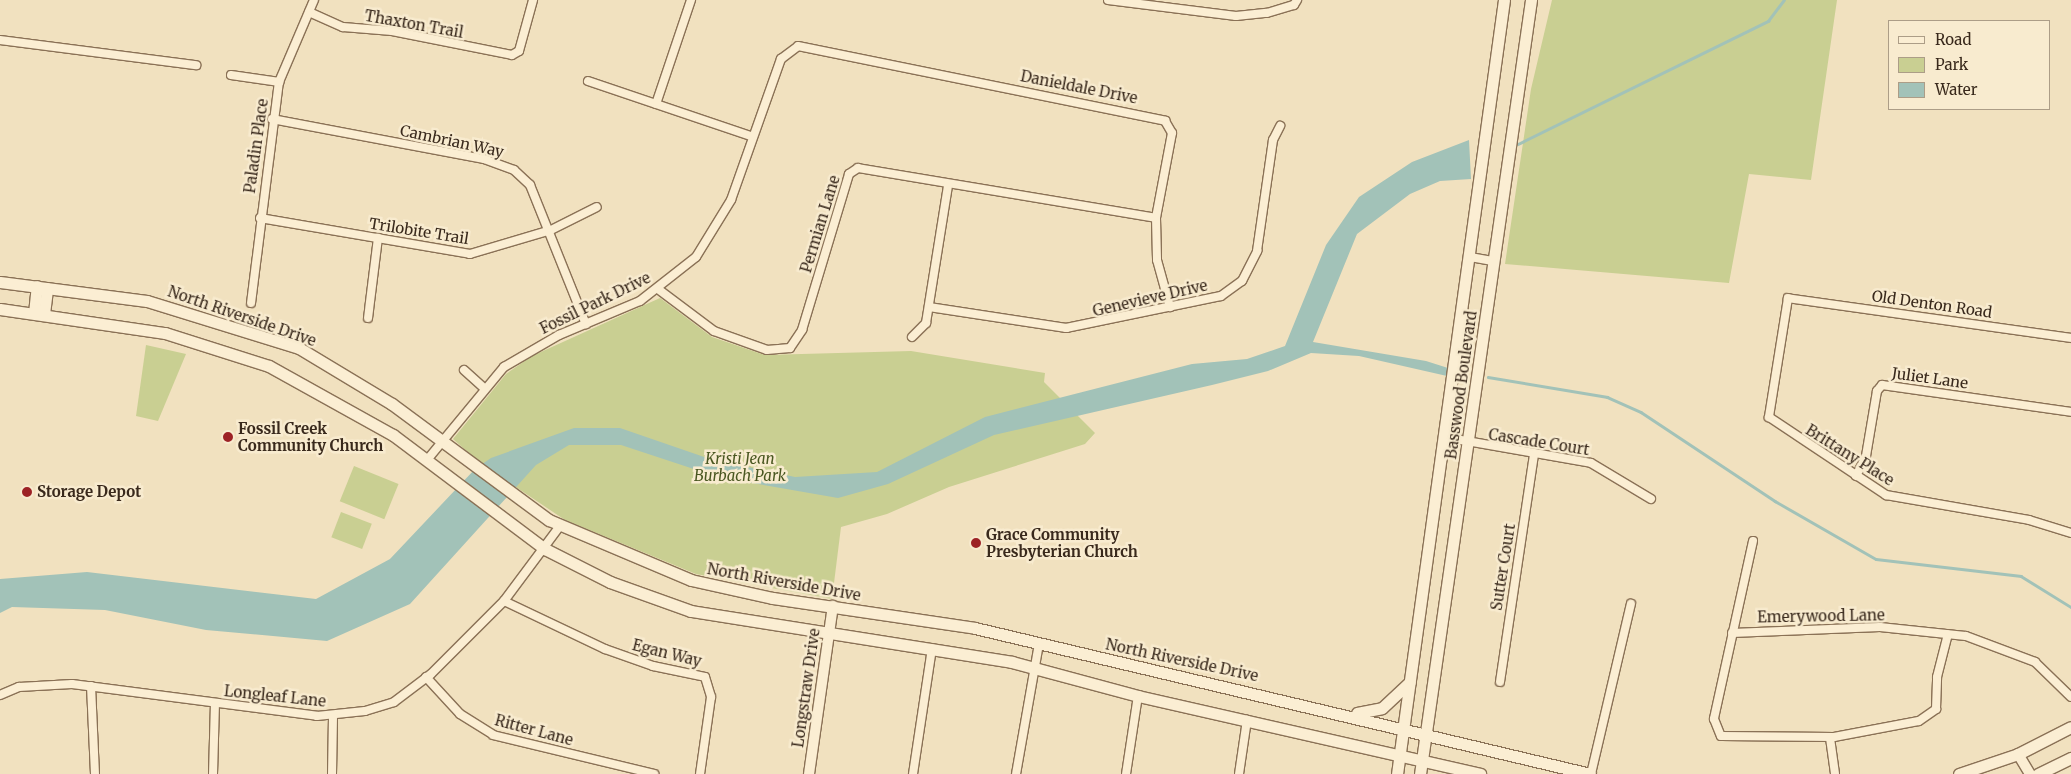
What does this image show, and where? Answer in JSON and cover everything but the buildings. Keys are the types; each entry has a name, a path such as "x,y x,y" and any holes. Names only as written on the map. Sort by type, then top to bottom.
{"main road":[{"name":"Basswood Boulevard","path":"1397,774 1470,257 1504,0"},
{"name":"Basswood Boulevard","path":"1420,774 1469,444 1493,261 1531,0"},
{"name":"North Riverside Drive","path":"0,282 186,309 299,348 392,404 473,466 560,526 691,580 832,606 975,628 1350,713 1404,729 1590,774"},
{"path":"39,313 42,287"},
{"path":"0,309 39,313 165,333 269,366 352,410 427,460 505,524 545,549 610,582 691,611 932,648 1034,668 1138,696 1480,774"},
{"path":"1350,713 1382,708 1410,682"},
{"path":"1959,774 2018,754 2071,727"},
{"path":"2038,774 2071,758"}],"street":[{"name":"Paladin Place","path":"251,303 272,119 279,82 314,0"},
{"name":"Thaxton Trail","path":"309,12 343,27 516,53 533,0"},
{"path":"656,104 691,0"},
{"path":"1108,0 1220,16 1267,13 1295,3"},
{"path":"0,40 196,65"},
{"name":"Fossil Park Drive","path":"427,460 483,387 528,351 658,289 685,268 714,233 753,137 781,59 798,46"},
{"name":"Danieldale Drive","path":"798,46 1156,116 1165,121 1172,134 1156,218 1156,260 1170,307"},
{"path":"231,74 279,82"},
{"path":"588,81 753,137"},
{"name":"Cambrian Way","path":"272,119 502,164 530,185 551,230 586,324"},
{"name":"Genevieve Drive","path":"929,307 1057,328 1221,296 1242,281 1250,268 1262,226 1273,140 1280,126"},
{"name":"Permian Lane","path":"658,289 688,316 714,331 748,345 784,351 799,338 852,171 948,184 1156,218"},
{"path":"912,337 924,328 929,307 948,184"},
{"name":"Trilobite Trail","path":"260,218 470,254 551,230 596,207"},
{"path":"368,318 378,238"},
{"path":"1470,257 1493,261"},
{"name":"Old Denton Road","path":"1788,298 2071,338"},
{"name":"Brittany Place","path":"1788,298 1770,420 1856,476 1896,499 2029,520 2071,534"},
{"path":"464,370 483,387"},
{"name":"Juliet Lane","path":"1856,476 1866,456 1877,391 1882,385 2071,412"},
{"name":"Cascade Court","path":"1444,437 1469,444 1590,463 1651,499"},
{"name":"Sutter Court","path":"1500,682 1534,455"},
{"name":"Longleaf Lane","path":"0,695 49,684 91,686 215,703 333,716 394,702 426,678 504,601 545,549 560,526"},
{"path":"1753,541 1714,719 1718,733 1730,738 1830,738 1930,716 1936,710 1937,678 1948,634"},
{"name":"Egan Way","path":"504,601 605,649 653,666 705,677 711,697 700,774"},
{"path":"1590,774 1631,604"},
{"name":"Longstraw Drive","path":"809,774 832,606"},
{"name":"Emerywood Lane","path":"1732,633 1880,627 1948,634 1990,642 2035,662 2071,697"},
{"path":"1016,774 1039,644"},
{"path":"913,774 932,648"},
{"name":"Ritter Lane","path":"426,678 460,714 493,735 654,774"},
{"path":"91,686 95,774"},
{"path":"1126,774 1138,696"},
{"path":"213,774 215,703"},
{"path":"332,774 333,716"},
{"path":"1239,774 1247,720"},
{"path":"1830,738 1835,774"},
{"path":"2018,754 2030,774"}],"green space":[{"path":"1552,0 1837,0 1811,180 1749,174 1729,283 1505,264 1531,89"},
{"name":"Kristi Jean Burbach Park","path":"660,298 712,337 765,355 911,351 1045,373 1044,382 1095,433 1085,444 949,487 887,514 841,527 832,599 696,574 565,520 480,463 453,439 506,374 532,356"},
{"path":"146,345 186,354 158,421 136,416"},
{"path":"354,466 399,484 384,519 340,501"},
{"path":"341,512 372,524 362,549 331,537"}],"water":[{"path":"1469,140 1471,179 1440,181 1410,194 1357,234 1313,342 1426,361 1448,368 1447,376 1359,356 1311,353 1268,371 994,435 888,484 838,498 718,477 621,445 569,445 536,465 410,604 327,641 206,630 105,610 12,607 0,613 0,579 87,572 316,599 390,559 475,469 491,458 574,428 620,428 710,459 795,477 877,472 985,417 1192,364 1247,359 1285,346 1326,245 1359,197 1412,162"}],"waterway":[{"path":"1518,144 1768,21 1784,0"},
{"path":"1488,377 1607,397 1641,412 1775,501 1876,559 2021,576 2071,607"}],"place":[{"name":"Fossil Creek Community Church","path":"228,437"},
{"name":"Storage Depot","path":"27,492"},
{"name":"Grace Community Presbyterian Church","path":"976,543"}]}
